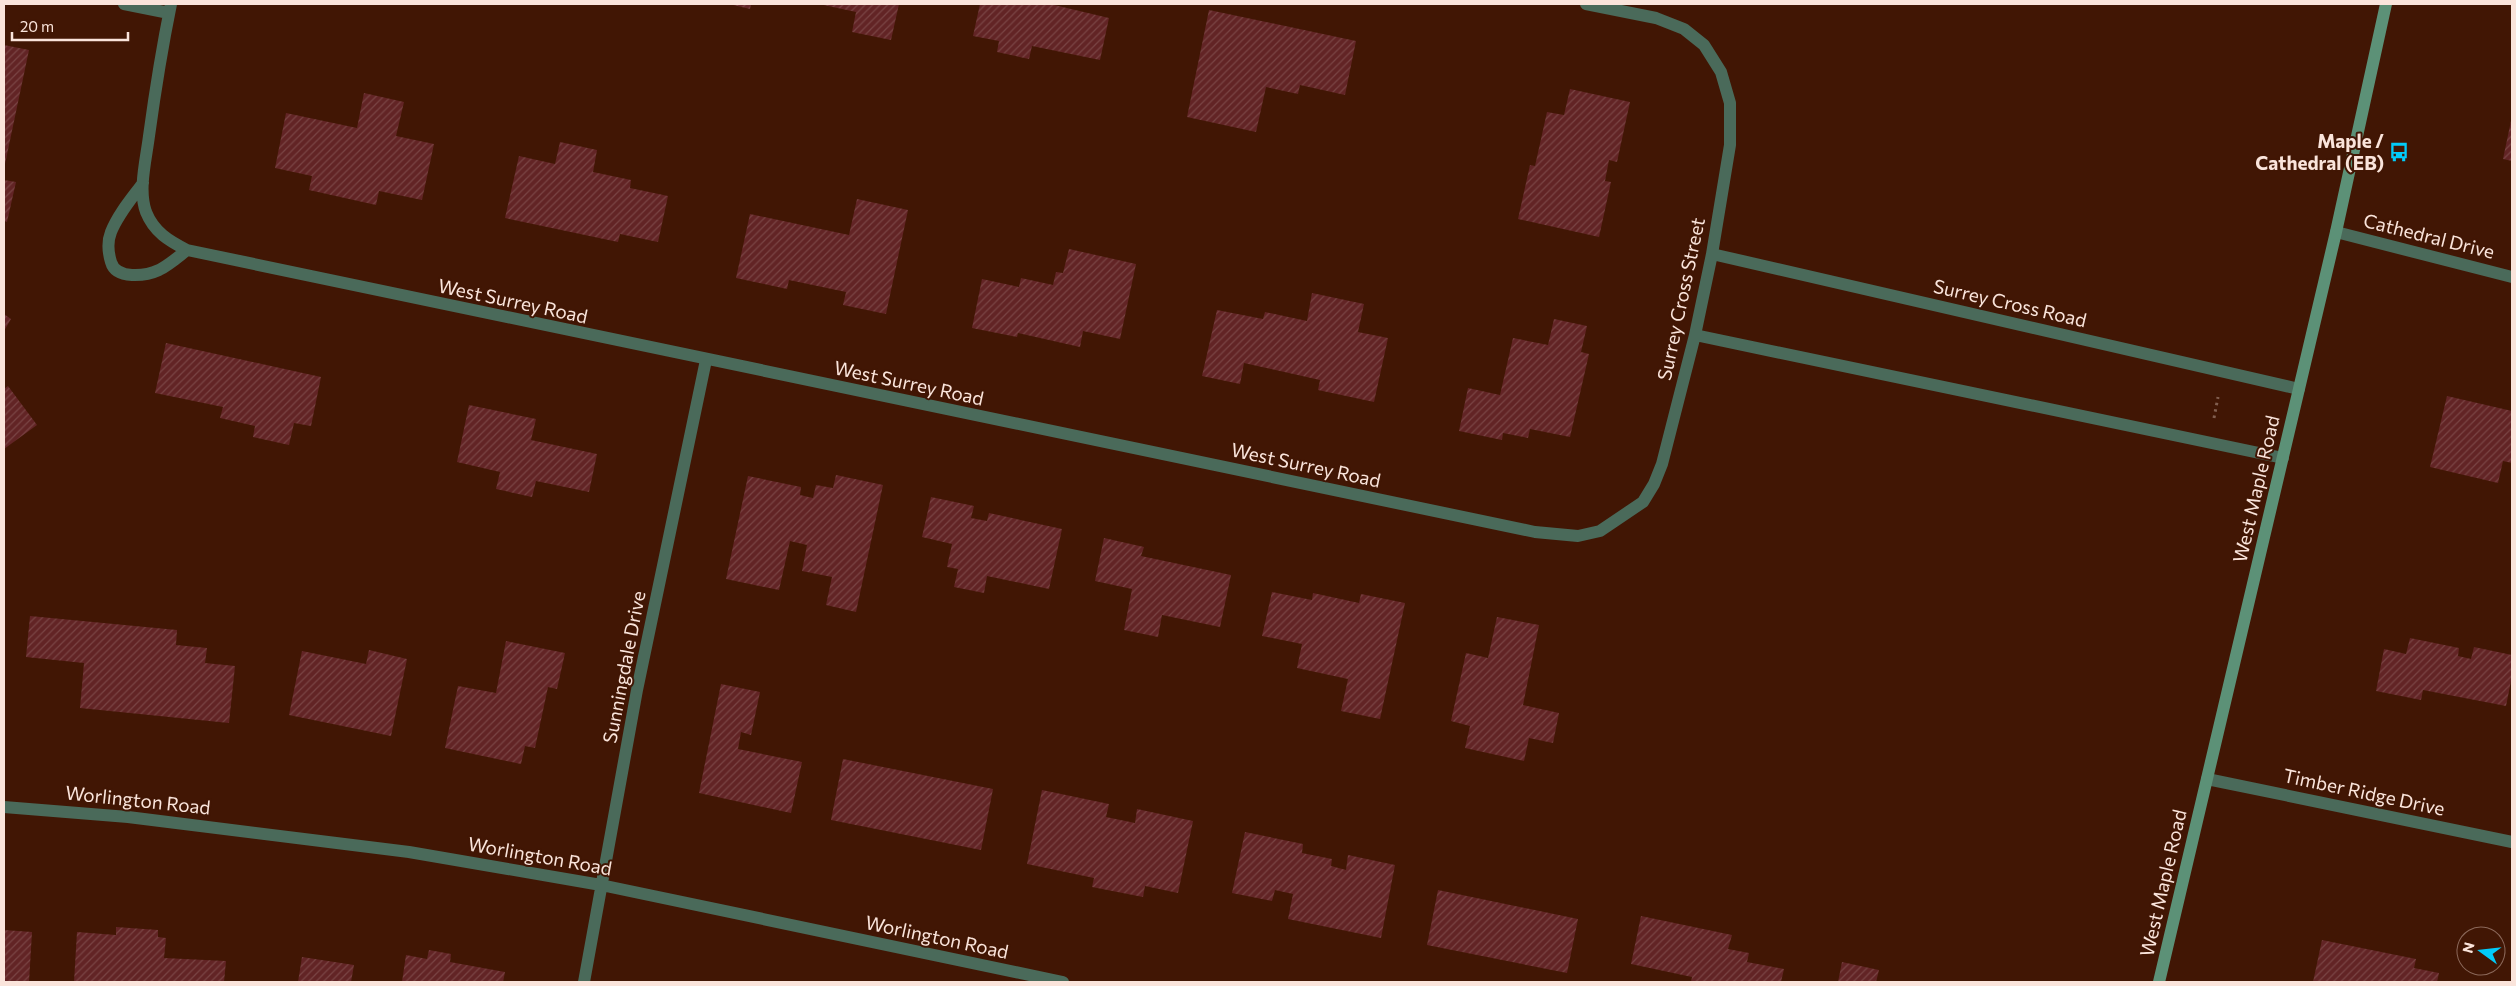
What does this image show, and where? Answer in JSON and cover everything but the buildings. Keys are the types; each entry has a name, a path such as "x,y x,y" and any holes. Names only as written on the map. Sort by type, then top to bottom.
{"main road":[{"name":"West Maple Road","path":"2159,982 2336,232 2386,4"}],"street":[{"path":"124,4 170,8 157,77 143,183 110,232 107,250 112,266 120,273 127,274 158,270 187,250"},
{"name":"Surrey Cross Street","path":"1586,4 1656,18 1684,29 1704,46 1721,72 1730,103 1730,145 1712,254 1695,335 1662,464 1643,502 1622,518"},
{"name":"West Surrey Road","path":"143,183 146,211 154,228 170,242 187,250 1536,532 1578,536 1600,531 1622,518"},
{"name":"Cathedral Drive","path":"2336,232 2512,277"},
{"name":"Surrey Cross Road","path":"1712,254 2299,389"},
{"path":"1695,335 2282,458"},
{"name":"Sunningdale Drive","path":"584,982 637,690 706,360"},
{"name":"Timber Ridge Drive","path":"2208,778 2512,842"},
{"name":"Worlington Road","path":"4,807 214,827 409,852 601,885 1063,982"}],"place":[{"name":"Maple / Cathedral (EB)","path":"2399,152"}]}
